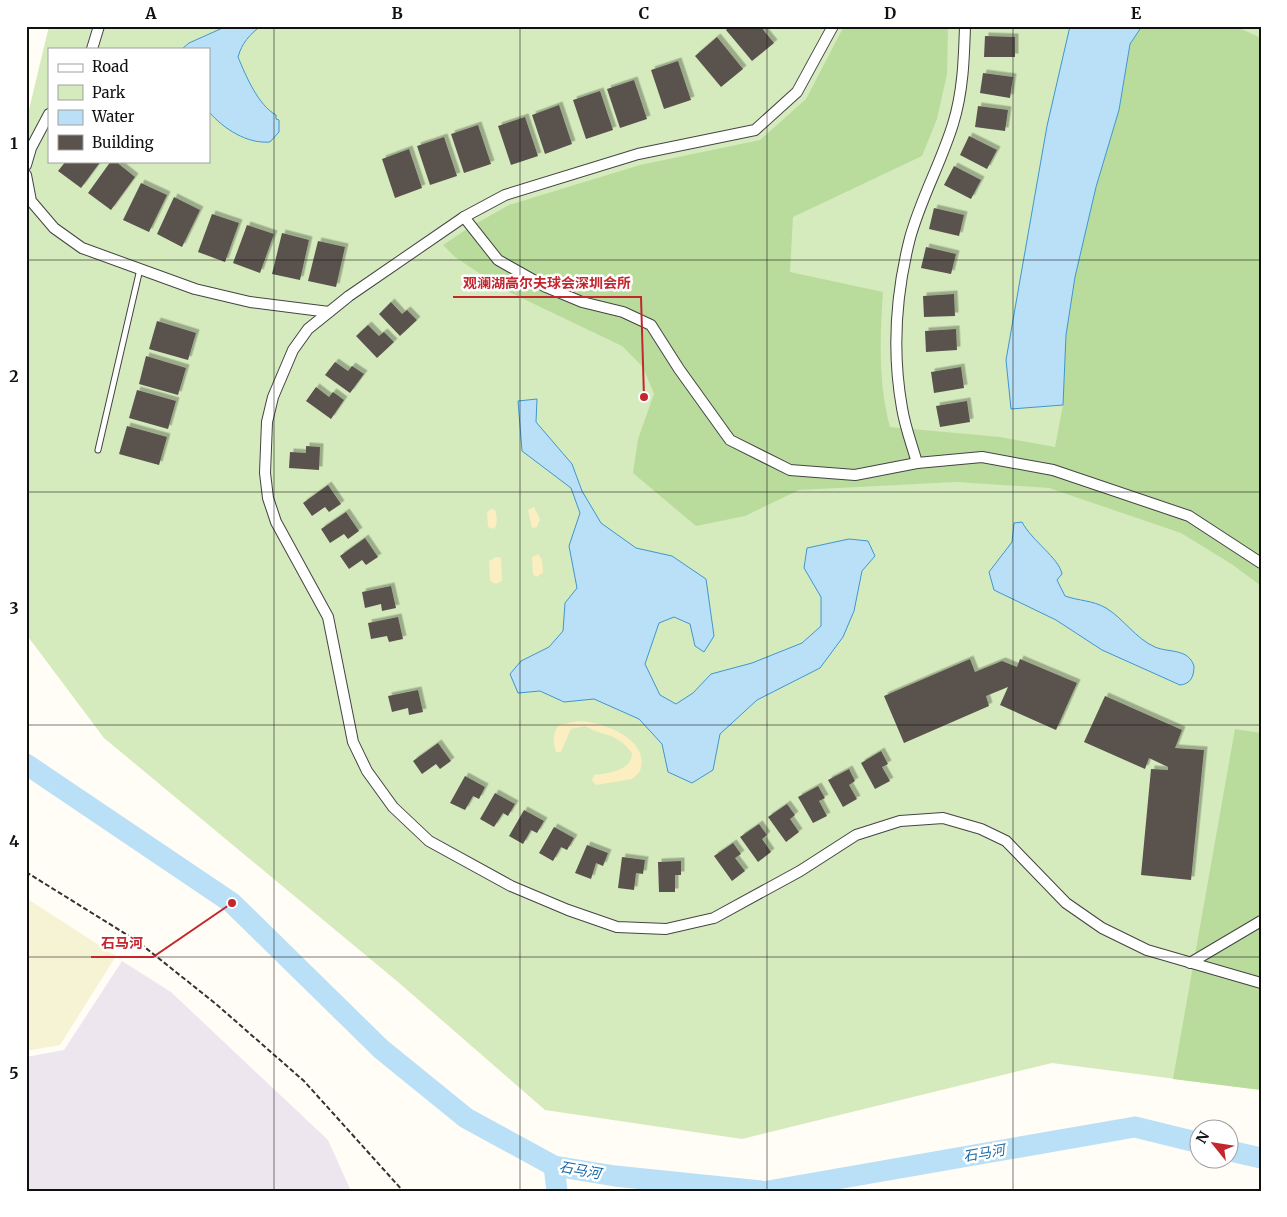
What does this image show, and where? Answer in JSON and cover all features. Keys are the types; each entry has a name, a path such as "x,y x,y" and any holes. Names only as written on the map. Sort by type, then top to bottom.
{"street":[{"path":"92,48 99,26"},
{"path":"833,26 797,92 755,130 638,154 505,195 464,217 349,296 308,329 293,350 272,397 264,447 268,498 276,522 328,617 353,742 367,771 394,807 429,841 511,886 568,910 617,927 666,929 714,918 800,871 856,835 900,821 943,818 981,828 1006,841 1066,902 1102,928 1147,950 1261,983"},
{"path":"917,463 902,408 896,351 899,294 910,238 928,182 953,124 963,76 964,26"},
{"path":"26,165 31,148 48,116"},
{"path":"26,174 31,201 54,228 82,248 195,289 250,302 328,312"},
{"path":"464,217 498,260 522,274 546,287 582,302 623,312 651,325 678,369 730,440 790,470 855,475 917,463 982,456 1053,470 1189,516 1261,563"},
{"path":"1190,963 1261,921"}],"lane":[{"path":"98,450 140,269"}],"path":[{"path":"26,872 137,940 216,1004 304,1081 403,1191"}],"shaded area":[{"path":"26,898 116,956 60,1045 26,1051"},
{"path":"122,961 171,992 328,1140 351,1191 26,1191 26,1057 64,1050"}],"green space":[{"path":"49,26 1261,26 1261,1090 1052,1063 742,1139 545,1110 398,982 104,738 26,634 26,122"},
{"path":"844,26 948,26 947,74 937,119 922,156 793,217 790,272 883,292 882,377 883,394 890,427 1000,437 1055,447 1063,405 1066,335 1075,277 1096,187 1119,110 1130,44 1142,26 1235,26 1261,38 1261,586 1233,565 1181,533 1049,488 956,482 799,490 745,516 696,526 633,473 638,439 654,394 643,367 622,346 503,289 455,257 443,245 509,205 640,165 760,140 806,99"},
{"path":"1235,729 1261,733 1261,1090 1173,1079"}],"sand":[{"path":"534,507 540,519 537,527 532,528 528,510"},
{"path":"491,509 495,510 497,518 494,529 488,527 487,512"},
{"path":"538,554 542,560 543,573 536,577 533,574 532,557"},
{"path":"496,557 501,558 502,581 496,584 490,581 489,561"},
{"path":"578,721 612,729 633,742 639,751 642,762 639,773 632,779 596,785 592,780 594,775 612,772 624,767 631,759 632,753 615,738 585,726 571,729 561,752 556,752 554,738 559,725"}],"water":[{"path":"227,26 261,26 246,40 238,57 258,97 276,115 276,119 279,120 279,132 270,142 253,141 236,134 210,113 210,48 183,48 189,43"},
{"path":"1070,26 1142,26 1130,44 1119,110 1096,187 1075,277 1066,335 1063,405 1011,409 1006,360 1047,126"},
{"path":"537,399 536,422 572,464 582,491 601,523 636,548 672,556 706,579 714,636 704,652 695,646 690,624 674,617 659,623 645,664 660,695 676,704 693,693 711,674 752,663 802,643 821,626 821,597 804,568 807,548 849,539 868,541 875,556 862,571 854,611 843,637 820,668 757,700 720,734 713,770 692,783 668,772 662,744 639,719 594,699 564,702 540,691 518,693 510,674 521,661 549,647 563,631 565,603 577,588 569,546 580,513 571,488 522,451 518,401"},
{"path":"1022,522 1060,568 1062,574 1057,580 1065,596 1101,605 1148,643 1160,649 1178,652 1187,656 1194,666 1189,681 1180,685 1102,650 1056,620 994,590 989,572 1012,542 1014,523"}],"building":[{"path":"730,26 760,26 774,43 752,61 726,30"},
{"path":"985,36 1015,37 1015,57 984,57"},
{"path":"717,37 743,69 721,87 695,56"},
{"path":"678,61 691,100 664,109 651,70"},
{"path":"983,73 1013,77 1010,98 980,93"},
{"path":"634,80 647,119 620,128 607,89"},
{"path":"600,91 613,130 586,139 573,100"},
{"path":"559,105 572,144 545,154 532,115"},
{"path":"978,106 1008,110 1005,131 975,127"},
{"path":"525,117 538,156 511,165 498,126"},
{"path":"478,125 491,164 464,173 451,134"},
{"path":"969,136 997,150 987,169 960,155"},
{"path":"444,137 457,176 430,185 417,146"},
{"path":"409,149 422,188 395,198 382,159"},
{"path":"65,162 100,162 81,188 58,171"},
{"path":"110,162 116,162 135,177 111,210 88,193"},
{"path":"954,166 981,180 971,199 944,185"},
{"path":"141,183 167,195 149,232 123,220"},
{"path":"174,197 200,210 182,247 157,234"},
{"path":"934,208 964,215 959,236 929,229"},
{"path":"212,214 239,223 225,262 198,252"},
{"path":"247,225 274,234 260,273 233,263"},
{"path":"282,233 309,240 300,280 272,274"},
{"path":"318,241 345,247 336,287 308,281"},
{"path":"926,247 956,254 951,274 921,268"},
{"path":"954,294 955,316 924,317 923,296"},
{"path":"391,302 402,314 407,310 417,320 400,336 379,314"},
{"path":"157,321 196,333 188,360 149,349"},
{"path":"368,325 379,336 384,332 394,342 377,358 356,336"},
{"path":"956,329 957,350 926,352 925,331"},
{"path":"146,356 186,368 178,395 139,384"},
{"path":"335,362 348,371 352,366 364,374 350,393 325,375"},
{"path":"961,367 964,388 934,393 931,372"},
{"path":"316,387 329,397 333,392 344,400 331,419 306,401"},
{"path":"137,390 176,401 168,429 129,418"},
{"path":"967,401 970,422 940,427 936,406"},
{"path":"127,426 167,437 159,465 119,454"},
{"path":"306,446 320,447 319,470 289,468 290,452 306,453"},
{"path":"328,485 341,504 329,512 325,507 312,516 303,503"},
{"path":"346,512 359,531 348,539 344,534 330,543 321,529"},
{"path":"365,538 378,557 366,565 362,560 349,569 340,556"},
{"path":"391,586 396,608 382,611 381,604 365,608 362,592"},
{"path":"398,617 403,639 389,642 387,636 371,639 368,623"},
{"path":"970,659 975,672 1002,661 1017,667 1020,659 1077,683 1056,730 1000,705 1008,687 986,696 989,706 904,743 884,696"},
{"path":"418,690 423,712 409,715 408,708 392,712 388,696"},
{"path":"1105,696 1182,730 1175,748 1204,750 1191,880 1141,875 1151,769 1168,770 1168,767 1149,758 1145,769 1084,742"},
{"path":"438,743 451,761 440,769 436,764 422,774 413,761"},
{"path":"881,751 888,764 882,767 890,781 875,789 861,763"},
{"path":"849,769 855,781 849,785 857,799 843,807 828,780"},
{"path":"465,776 485,787 479,799 473,796 465,810 450,803"},
{"path":"818,786 825,798 819,801 827,816 813,823 798,797"},
{"path":"495,793 515,804 508,816 503,813 494,827 480,819"},
{"path":"787,804 795,815 790,819 799,832 786,842 768,817"},
{"path":"524,810 544,821 537,833 531,830 523,844 509,836"},
{"path":"759,824 767,835 762,839 771,852 758,862 740,837"},
{"path":"554,827 574,838 567,850 561,847 553,861 539,853"},
{"path":"733,843 741,854 735,858 745,871 732,881 714,856"},
{"path":"587,845 608,853 603,866 596,863 591,879 575,873"},
{"path":"622,857 645,860 643,874 636,873 634,890 618,888"},
{"path":"681,861 681,875 675,875 675,892 659,892 658,862"}],"waterway":[{"name":"石马河","path":"26,764 232,903 381,1049 466,1118 554,1166 615,1176 761,1191"},
{"name":"石马河","path":"768,1191 1135,1127 1190,1141"},
{"name":"石马河","path":"1240,1153 1261,1158"},
{"path":"554,1166 557,1191"}],"place":[{"name":"观澜湖高尔夫球会深圳会所","path":"644,397"},
{"name":"石马河","path":"232,903"}]}
